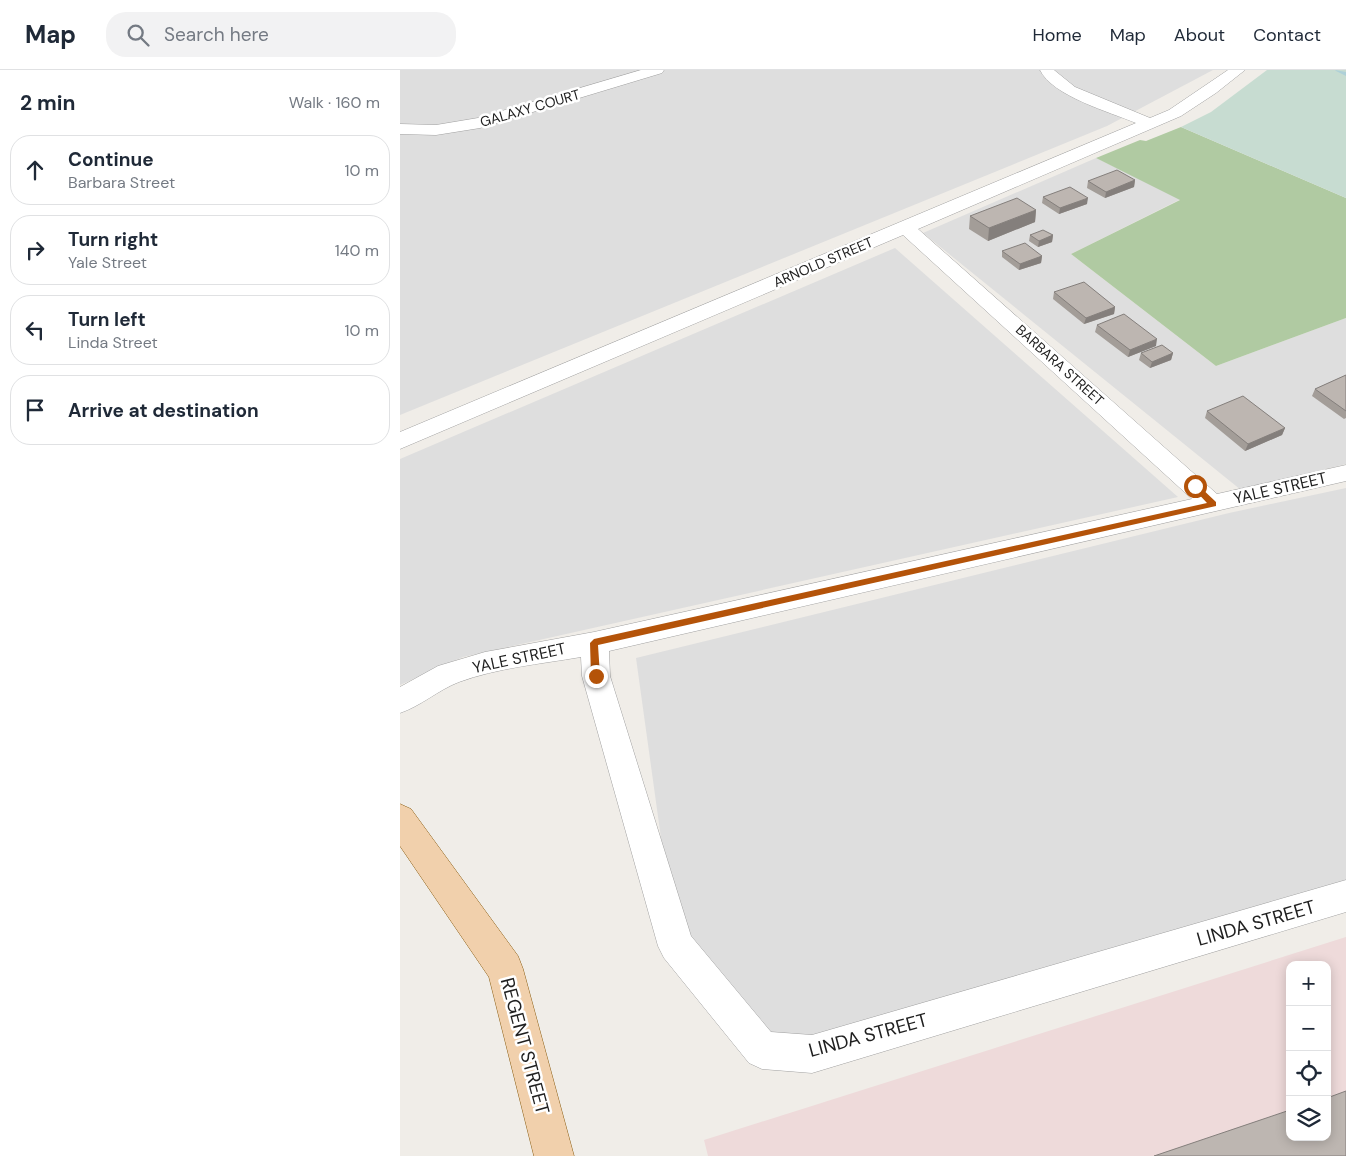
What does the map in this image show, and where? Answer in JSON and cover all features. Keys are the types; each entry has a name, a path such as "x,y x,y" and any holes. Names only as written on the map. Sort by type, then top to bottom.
{"main road":[{"name":"REGENT STREET","path":"400,819 505,970 554,1156"}],"street":[{"name":"GALAXY COURT","path":"400,129 436,130 480,123 657,70"},
{"path":"1047,70 1049,74 1070,90 1149,123"},
{"name":"ARNOLD STREET","path":"400,441 906,228 1149,123 1188,105 1238,70"},
{"name":"BARBARA STREET","path":"906,228 1213,504"},
{"name":"YALE STREET","path":"400,701 448,674 485,663 594,643 1346,473"},
{"name":"LINDA STREET","path":"594,643 596,676 676,946 762,1050 812,1054 1346,896"}],"shaded area":[{"path":"400,70 1213,70 1107,126 400,415"},
{"path":"1096,158 1181,199 1071,254 1216,366 1346,318 1346,464 1241,490 923,233"},
{"path":"895,248 1178,497 463,657 400,685 400,459"},
{"path":"1346,488 1346,892 762,1050 676,946 636,658 1229,513"},
{"path":"1346,937 1346,1156 708,1156 704,1140"}],"green space":[{"path":"1267,70 1346,70 1346,198 1181,127 1211,112"},
{"path":"1181,127 1346,198 1346,318 1216,366 1071,254 1180,200 1096,158 1140,140 1146,141"}],"building":[{"path":"1117,170 1135,180 1106,192 1088,181"},
{"path":"1070,187 1088,198 1060,208 1043,197"},
{"path":"1017,198 1036,210 989,228 970,216"},
{"path":"1043,230 1053,235 1039,241 1030,235"},
{"path":"1025,243 1042,256 1020,264 1002,251"},
{"path":"1084,282 1115,307 1086,318 1054,292"},
{"path":"1124,314 1157,339 1130,350 1097,325"},
{"path":"1162,345 1173,353 1152,362 1141,353"},
{"path":"1346,375 1346,411 1315,389"},
{"path":"1243,396 1285,428 1248,444 1207,411"},
{"path":"1346,1091 1346,1156 1154,1156 1286,1111 1286,1141 1331,1141 1331,1097"}],"waterway":[{"path":"1338,70 1346,74"}],"route":[{"path":"596,676 594,643 1213,504 1195,486"}]}
